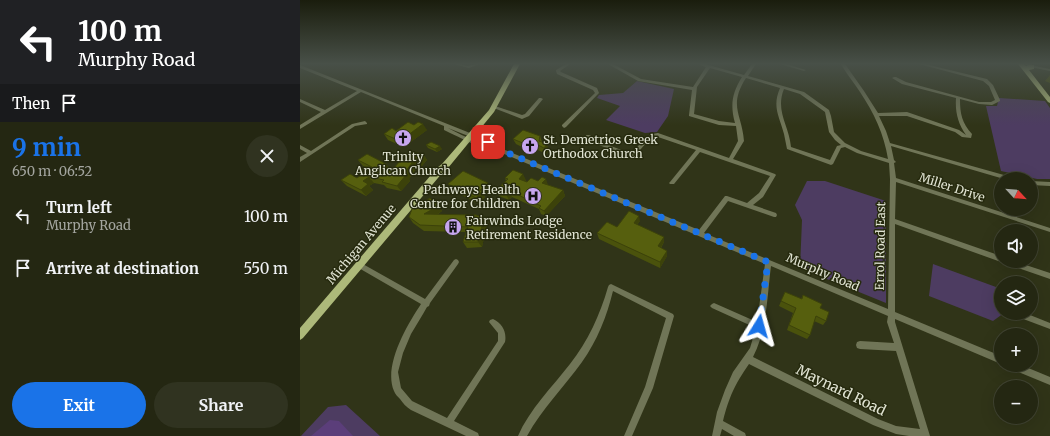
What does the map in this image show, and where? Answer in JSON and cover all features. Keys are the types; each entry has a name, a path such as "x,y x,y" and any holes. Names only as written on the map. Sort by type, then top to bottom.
{"main road":[{"name":"Michigan Avenue","path":"300,335 445,166 468,136 492,110 506,84"},
{"path":"1039,84 1050,101"},
{"path":"1040,84 1050,97"}],"street":[{"name":"Murphy Road","path":"344,84 446,126 446,129 468,136 496,150 503,151 994,357"},
{"path":"564,126 598,93 595,89 584,84"},
{"path":"666,84 694,89"},
{"path":"696,84 694,89 691,115 714,122 738,124"},
{"path":"730,160 741,141 734,107 734,98 740,84"},
{"path":"774,84 802,93 824,108 829,114 832,132 845,145 893,162"},
{"name":"Errol Road East","path":"856,84 876,115 889,144 893,162 890,313 898,347 925,435"},
{"path":"909,84 989,104 996,102 999,99 990,84"},
{"path":"783,87 777,105 789,141 789,148 831,163 839,148 845,145"},
{"path":"300,127 360,91"},
{"path":"876,115 907,114 969,137 969,134 963,129 957,107 958,97"},
{"path":"493,107 522,117 527,115 541,99"},
{"path":"300,100 325,112"},
{"path":"300,160 354,125 365,123"},
{"path":"588,136 593,141 633,156 649,137 654,135 773,175 761,195 749,205"},
{"path":"889,144 994,174"},
{"path":"300,147 311,153"},
{"path":"672,183 698,150"},
{"name":"Miller Drive","path":"893,179 1050,230"},
{"path":"1038,183 1050,184"},
{"path":"700,233 727,198 774,215"},
{"path":"892,220 994,256"},
{"path":"456,262 403,339 397,354 395,380 399,393 409,404 475,436"},
{"path":"716,436 724,403 733,383 754,347 759,326 768,262"},
{"path":"359,265 426,304"},
{"path":"1027,268 1050,276"},
{"path":"522,436 542,403 574,366 588,345 609,296 611,287 670,316 649,388 628,436"},
{"path":"714,306 759,326"},
{"path":"1034,320 1050,326"},
{"path":"448,423 501,342 503,335 501,330 493,322"},
{"path":"860,345 898,347"},
{"name":"Maynard Road","path":"748,359 876,422 896,430 925,435"},
{"path":"1029,372 1050,381"},
{"path":"719,423 742,436"}],"shaded area":[{"path":"633,84 652,84 674,89 668,116 657,132 645,133 606,120 620,106 597,98 599,95 623,93"},
{"path":"999,98 1045,101 1050,108 1050,179 1038,179 1038,172 1001,171 986,106 997,106"},
{"path":"807,181 825,181 886,201 886,303 800,268 802,220 795,205"},
{"path":"933,264 994,286 994,320 993,321 929,296"},
{"path":"346,405 380,436 301,436 328,407"},
{"path":"330,420 339,421 353,436 311,436"}],"building":[{"path":"408,122 414,125 418,122 423,124 400,141 384,134 392,128 396,131"},
{"path":"523,130 540,136 539,141 547,144 544,148 536,144 530,146 513,139"},
{"path":"431,142 440,146 435,149 426,145"},
{"path":"412,152 423,154 417,161 414,160 403,175 406,175 397,186 382,182 384,180 369,177 363,181 368,184 361,190 341,180 350,174 357,178 372,167 358,160 367,154 386,164 381,168 392,170 401,160 405,160"},
{"name":"Pathways Health Centre for Children","path":"513,170 523,174 519,179 527,182 531,178 538,181 542,177 546,179 542,183 563,190 544,211 539,208 541,206 510,191 506,194 496,190 508,179 505,178"},
{"path":"463,171 488,183 480,190 482,191 476,198 448,184"},
{"path":"430,198 438,206 424,214 476,215 484,218 478,242 463,242 468,227 420,225 409,217 412,209"},
{"path":"629,211 639,216 634,223 664,237 658,246 667,251 660,262 597,233 607,222 617,227"},
{"path":"785,292 802,299 803,295 822,304 820,308 829,312 826,321 816,316 810,335 789,325 796,308 781,301"}],"place":[{"name":"Trinity Anglican Church","path":"403,138"},
{"name":"St. Demetrios Greek Orthodox Church","path":"530,146"},
{"name":"Pathways Health Centre for Children","path":"533,196"},
{"name":"Fairwinds Lodge Retirement Residence","path":"453,227"}],"route":[{"path":"488,142 503,151 768,262 759,326"}]}
